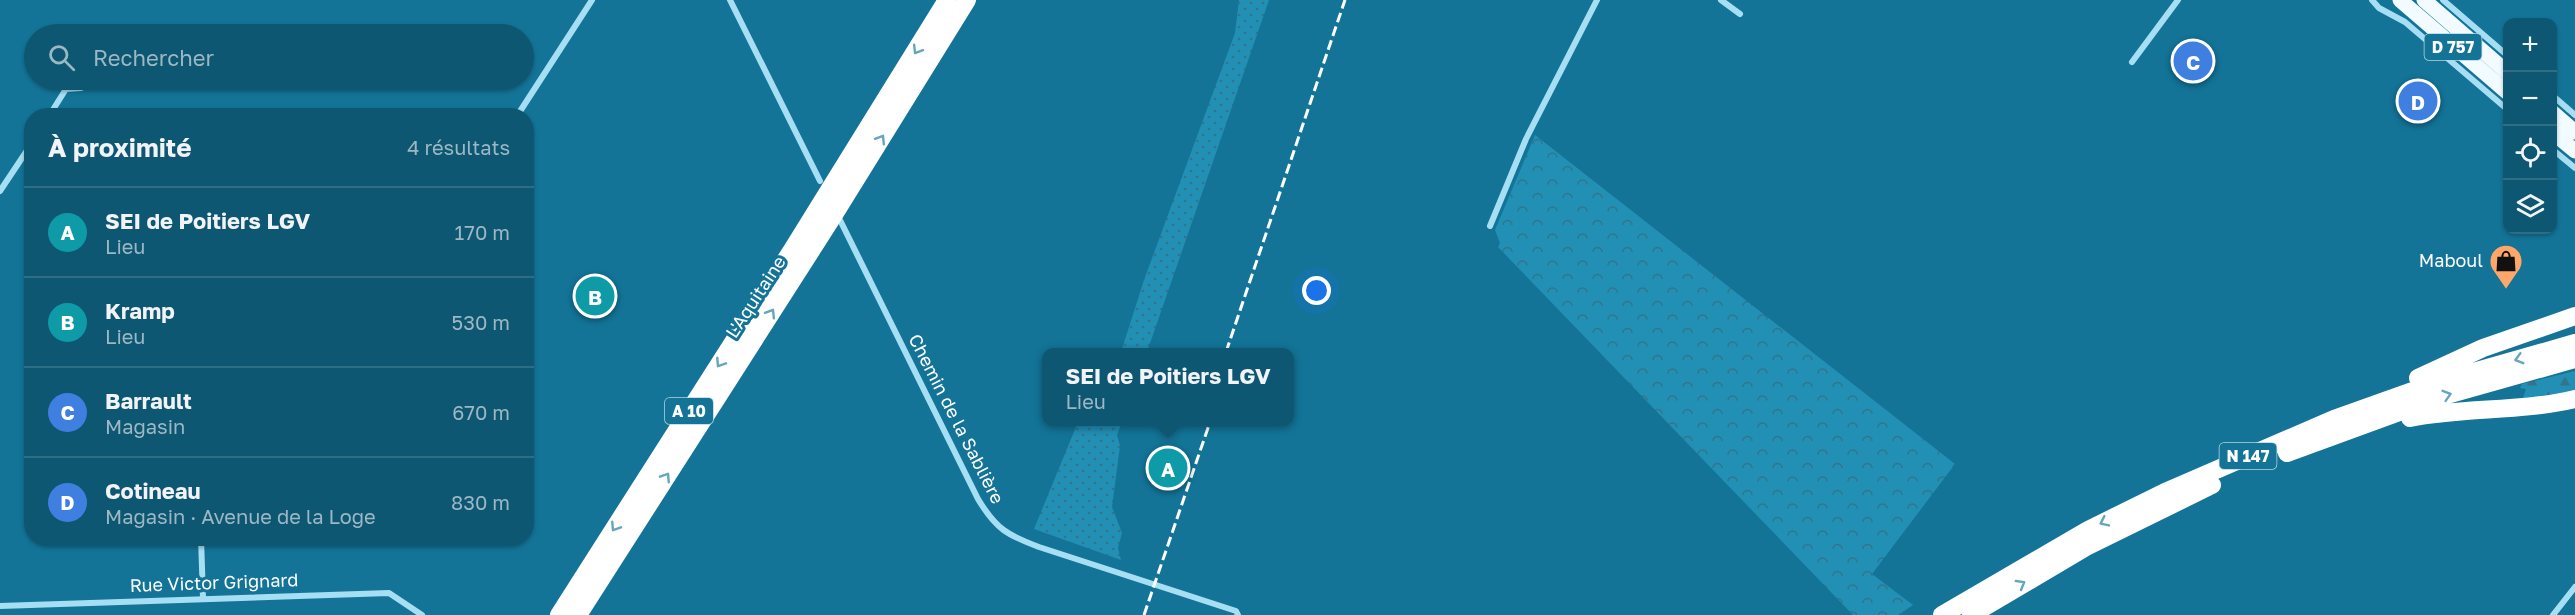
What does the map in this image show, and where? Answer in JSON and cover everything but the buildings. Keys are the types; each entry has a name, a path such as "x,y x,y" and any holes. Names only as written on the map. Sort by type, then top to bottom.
{"highway":[{"name":"L'Aquitaine","path":"559,615 792,250 947,0"},
{"name":"L'Aquitaine","path":"578,615 832,218 967,0"},
{"path":"2334,419 2341,411 2483,348 2575,316"},
{"name":"N 147","path":"1941,615 2097,525 2165,492 2334,419 2435,383 2575,343"},
{"name":"N 147","path":"1971,615 2076,553 2138,520 2242,471 2310,443 2443,396 2575,359"},
{"name":"N 147","path":"2310,443 2322,445 2405,419 2439,412 2533,407 2575,399"}],"main road":[{"name":"D 757","path":"2400,0 2503,89"},
{"name":"D 757","path":"2424,0 2507,72"},
{"path":"2557,116 2575,132"},
{"path":"2557,135 2575,151"}],"street":[{"path":"534,90 592,0"},
{"path":"730,0 820,181"},
{"path":"1490,226 1526,139 1597,0"},
{"path":"1721,0 1740,14"},
{"path":"2132,62 2178,0"},
{"path":"2372,0 2379,8 2404,22 2503,106"},
{"path":"2443,0 2503,52"},
{"path":"54,108 65,90"},
{"path":"522,108 534,90"},
{"path":"2557,99 2575,115"},
{"path":"2557,152 2575,168"},
{"path":"0,191 24,155"},
{"name":"Chemin de la Sablière","path":"840,220 988,516 997,527 1008,535 1236,611 1238,615"},
{"path":"201,546 203,598"},
{"path":"2553,615 2575,587"},
{"name":"Rue Victor Grignard","path":"0,606 389,593 422,615"}],"green space":[{"path":"1239,0 1269,0 1148,348 1122,348 1144,280 1235,33"},
{"path":"1535,135 1955,464 1872,574 1913,605 1898,615 1853,615 1498,247 1500,243 1495,230"},
{"path":"2575,371 2575,391 2547,398 2523,398 2526,389 2520,388 2522,384"},
{"path":"1076,426 1120,426 1117,435 1120,446 1112,507 1122,533 1118,548 1121,560 1034,529"}],"railway":[{"path":"1227,348 1345,0"},
{"path":"1144,615 1209,426"}],"place":[{"name":"Barrault","path":"2193,61"},
{"name":"Cotineau","path":"2418,101"},
{"name":"Maboul","path":"2506,290"},
{"name":"Kramp","path":"595,296"},
{"name":"SEI de Poitiers LGV","path":"1168,468"}]}
